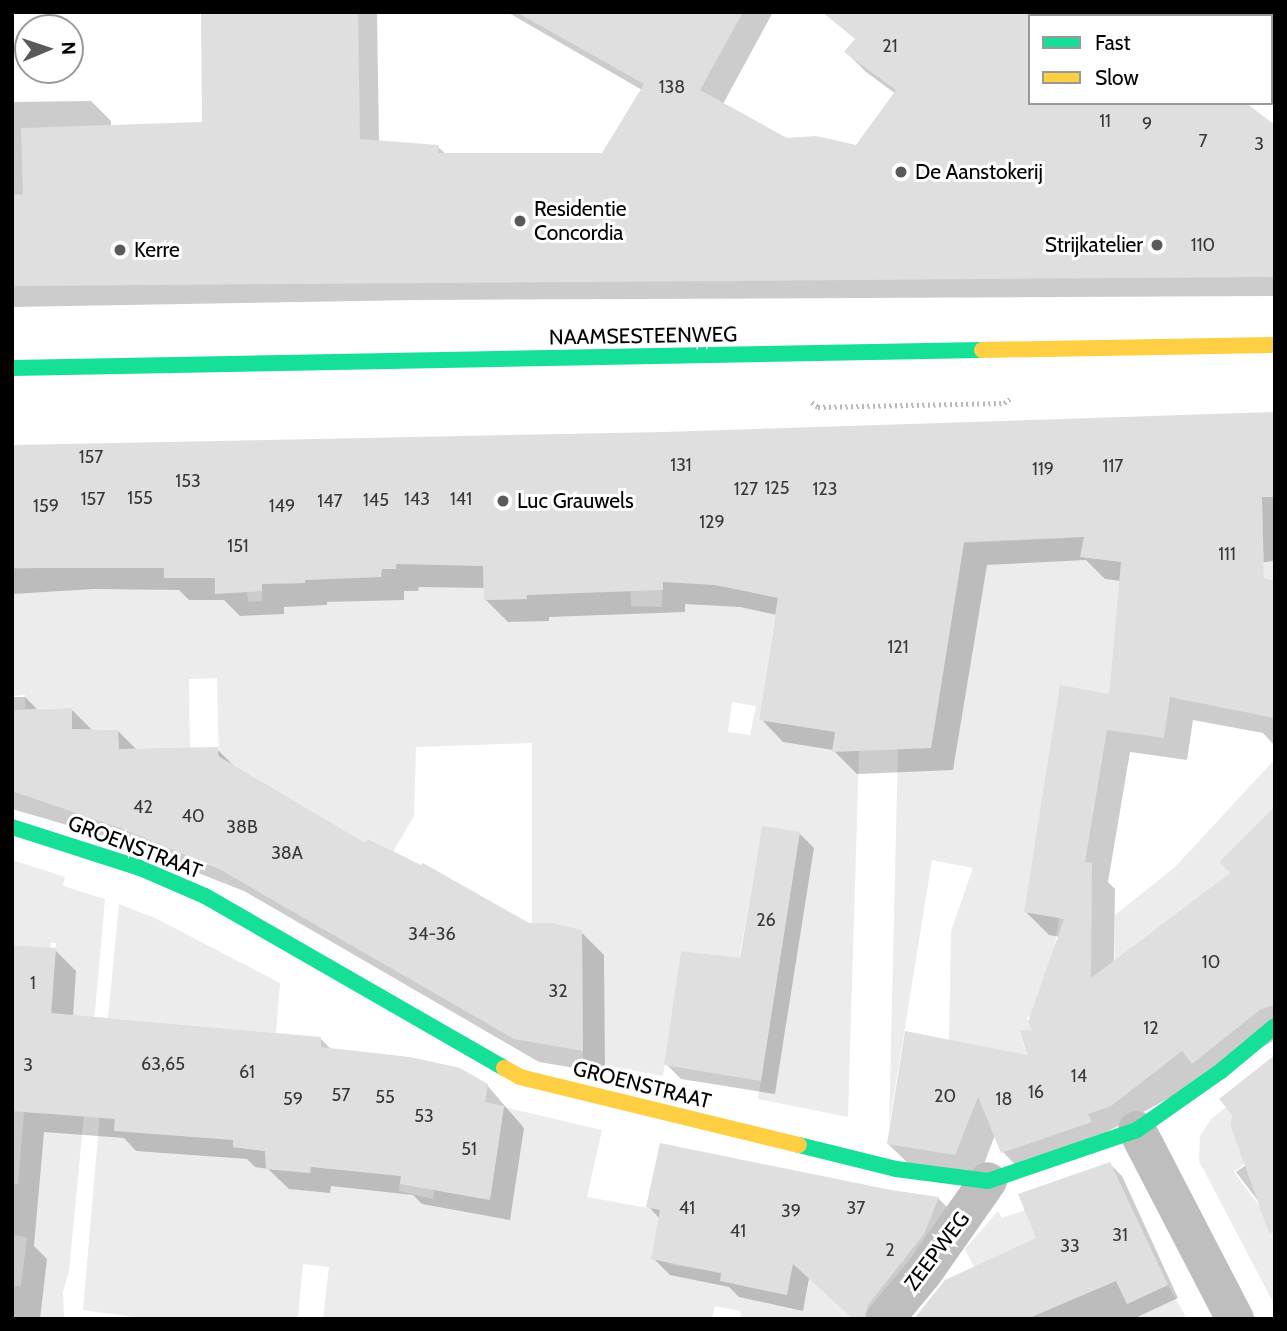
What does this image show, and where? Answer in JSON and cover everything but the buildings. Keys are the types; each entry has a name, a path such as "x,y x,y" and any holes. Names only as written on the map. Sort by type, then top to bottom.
{"street":[{"name":"NAAMSESTEENWEG","path":"12,368 1275,345"},
{"name":"GROENSTRAAT","path":"12,827 140,868 205,896 520,1077 896,1169 988,1181 1138,1130 1221,1071 1275,1026"},
{"path":"1138,1130 1235,1319"},
{"name":"ZEEPWEG","path":"885,1319 924,1272 988,1181"}],"shaded area":[{"path":"1262,497 1275,497 1275,580 1264,578"},
{"path":"1088,513 1081,557 1124,535 1109,694 1061,686 1024,912 1059,918 1045,1011 1027,1017 1031,1029 1020,1032 1027,1057 949,1040 951,931 973,868 932,860 889,1126 898,749 931,748 964,543 1069,538"},
{"path":"214,520 215,593 247,592 248,602 262,601 262,572 284,584 304,583 305,572 357,578 381,577 382,569 396,569 397,562 483,566 484,600 526,599 527,595 630,554 631,606 662,607 663,546 784,548 859,751 848,1117 758,1099 798,844 760,838 732,1001 707,997 713,955 681,951 663,1076 583,1061 582,930 532,923 532,743 416,747 414,816 393,852 369,839 365,843 219,772 217,678 189,679 190,748 120,785 118,730 72,729 71,708 25,709 25,695 12,696 12,569 70,567 163,553 164,577","holes":["778,595 817,729 759,720","732,702 756,706 750,735 728,732"]},
{"path":"1275,759 1275,806 1219,862 1230,873 1115,963 1115,915 1175,867"},
{"path":"12,860 65,877 63,886 105,899 92,1045 51,1021 56,943 51,943 50,948 12,945"},
{"path":"119,904 157,919 280,983 276,1033 108,1018"},
{"path":"86,1094 69,1271 63,1292 64,1319 12,1319 12,1286 21,1286 27,1237 12,1235 12,1184 18,1184 24,1112 49,1114"},
{"path":"101,1101 115,1102 114,1131 234,1120 233,1147 265,1151 266,1169 310,1173 311,1153 359,1172 401,1176 399,1191 433,1199 434,1190 490,1200 504,1107 602,1130 587,1197 660,1210 668,1264 749,1278 747,1287 786,1295 793,1263 853,1319 740,1319 741,1311 715,1306 712,1319 323,1319 329,1267 303,1264 298,1317 310,1319 149,1319 83,1310"},
{"path":"1228,1106 1232,1115 1230,1124 1233,1132 1260,1152 1234,1172 1269,1219 1275,1215 1275,1306 1199,1161 1200,1136 1212,1118"},
{"path":"1025,1210 1063,1303 1116,1281 1127,1304 1168,1285 1187,1319 999,1319 965,1249 998,1211 1002,1218"}],"traffic: fast":[{"path":"12,368 982,350"},
{"path":"12,827 140,868 205,896 504,1068"},
{"path":"799,1145 896,1169 988,1181 1137,1130 1221,1071 1275,1026"}],"traffic: slow":[{"path":"982,350 1275,345"},
{"path":"504,1068 520,1077 799,1145"}],"place":[{"name":"De Aanstokerij","path":"901,172"},
{"name":"Residentie Concordia","path":"520,221"},
{"name":"Strijkatelier","path":"1157,245"},
{"name":"Kerre","path":"120,250"},
{"name":"Luc Grauwels","path":"503,501"}]}
